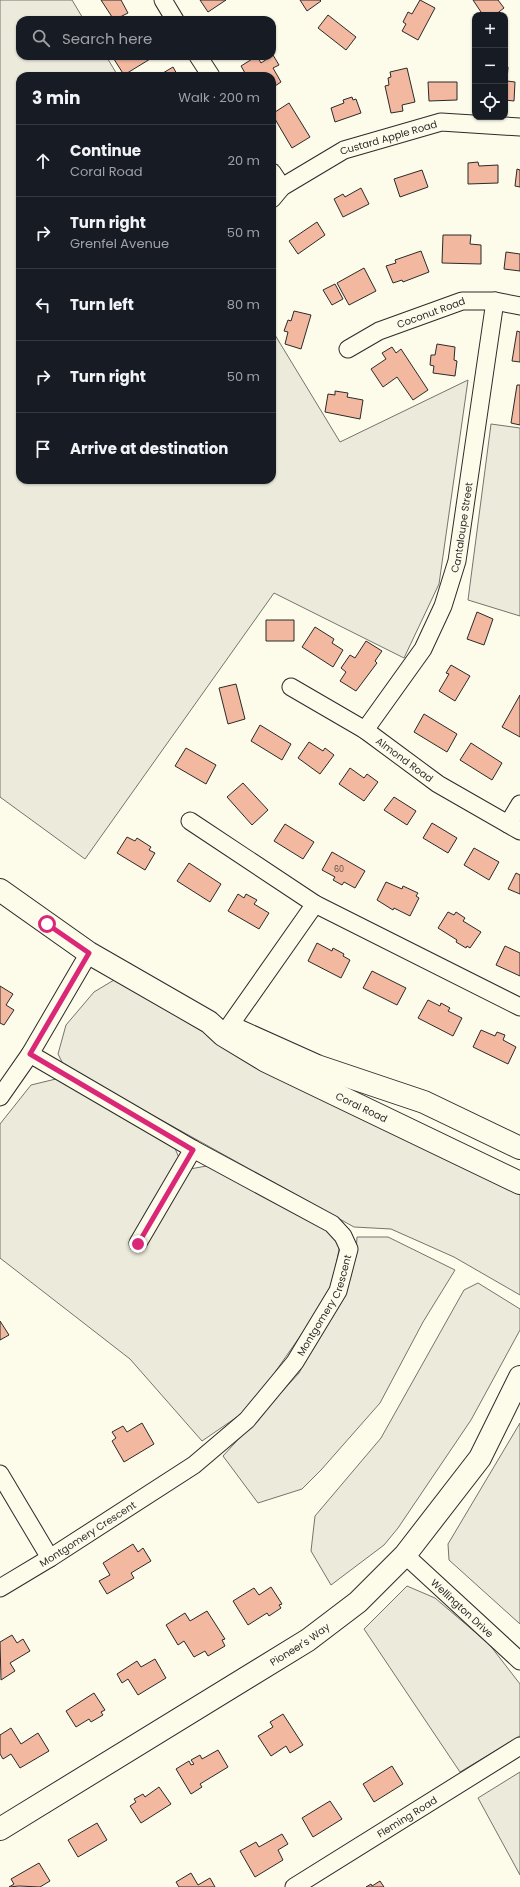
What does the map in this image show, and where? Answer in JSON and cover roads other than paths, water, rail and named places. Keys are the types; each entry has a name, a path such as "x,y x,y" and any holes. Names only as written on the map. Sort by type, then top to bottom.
{"main road":[{"name":"Coral Road","path":"0,890 89,953 220,1028 266,1061 520,1182"},
{"name":"Coral Road","path":"220,1028 317,1066 424,1102 520,1148"},
{"name":"Pioneer's Way","path":"0,1829 308,1640 358,1602 405,1556 480,1458 520,1377"}],"street":[{"path":"163,0 173,16"},
{"path":"201,60 208,72"},
{"name":"Custard Apple Road","path":"277,193 344,150 441,122 520,127"},
{"name":"Coconut Road","path":"348,350 379,330 462,301 495,302 520,306"},
{"name":"Cantaloupe Street","path":"365,730 423,649 443,606 457,561 495,302"},
{"name":"Almond Road","path":"291,687 365,730 423,774 514,828"},
{"path":"514,828 520,804"},
{"path":"190,821 315,904 520,1007"},
{"path":"220,1028 315,904"},
{"path":"0,1097 30,1054 89,953"},
{"name":"Montgomery Crescent","path":"0,1588 50,1558 194,1465 248,1420 295,1362 338,1291 348,1249 343,1236 332,1224 193,1150 30,1054"},
{"path":"138,1244 193,1150"},
{"path":"0,1474 50,1558"},
{"name":"Wellington Drive","path":"405,1556 520,1661"},
{"name":"Fleming Road","path":"294,1887 520,1746"}]}
